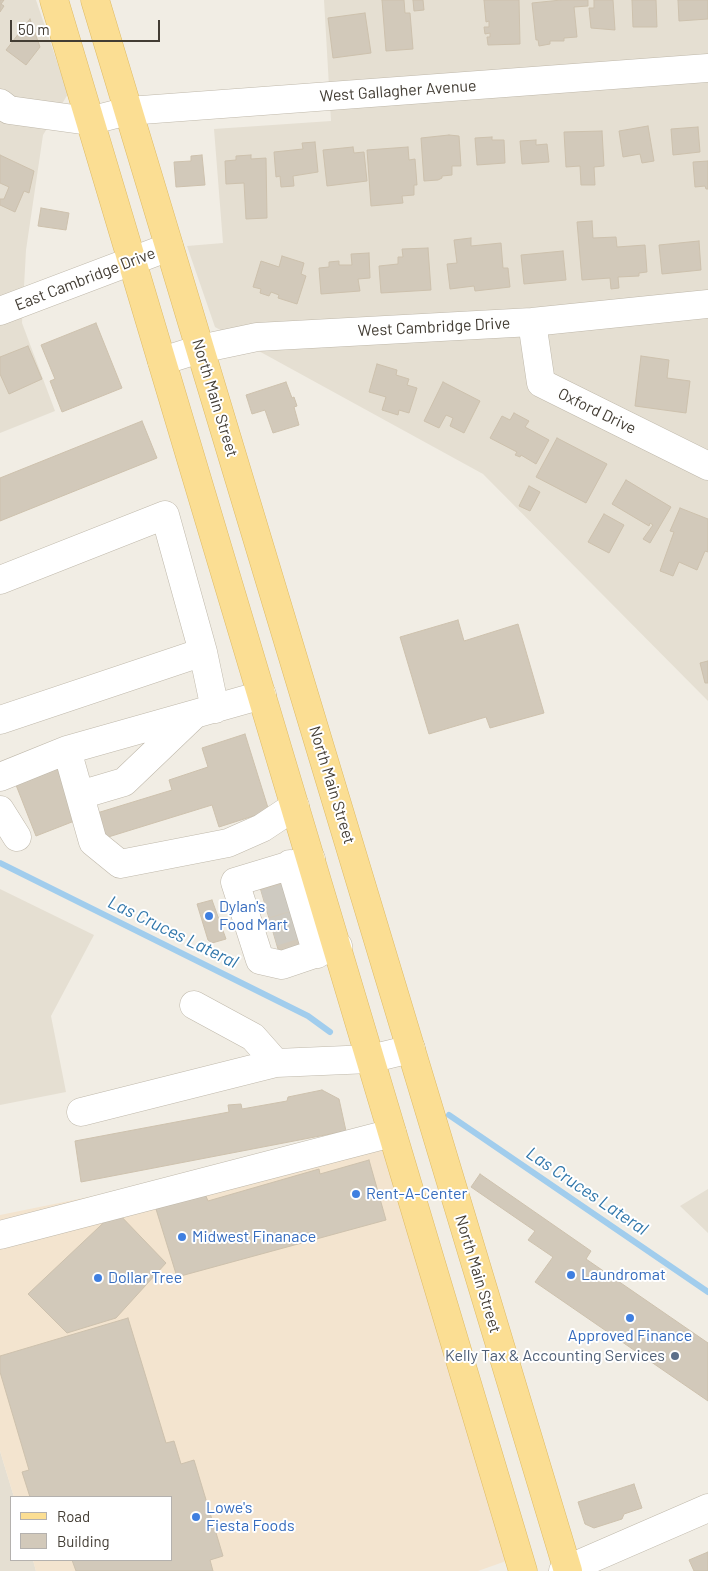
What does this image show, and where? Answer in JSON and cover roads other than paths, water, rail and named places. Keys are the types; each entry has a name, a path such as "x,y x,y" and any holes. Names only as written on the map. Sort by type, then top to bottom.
{"main road":[{"path":"54,0 88,121 295,806 300,861 327,950 370,1059 524,1571"},
{"name":"North Main Street","path":"95,0 412,1048 566,1570"},
{"path":"426,1244 466,1233"}],"street":[{"name":"West Gallagher Avenue","path":"88,121 128,111 708,68"},
{"path":"0,103 9,110 88,121"},
{"name":"East Cambridge Drive","path":"0,311 169,247"},
{"name":"West Cambridge Drive","path":"162,361 200,349 257,337 532,322 708,304"},
{"name":"Oxford Drive","path":"532,322 541,383 708,466"},
{"path":"0,580 165,515 203,652 206,711"},
{"path":"0,720 203,652"},
{"path":"0,776 67,750 262,695"},
{"path":"80,795 124,782 206,711"},
{"path":"67,750 93,842 120,864 228,843 262,828 295,806"},
{"path":"0,810 17,837"},
{"path":"300,861 295,895 303,923 327,950 282,965 260,960 263,935 255,907 235,882 300,861"},
{"path":"194,1005 253,1037 276,1063"},
{"path":"81,1112 276,1063 370,1059 412,1048"},
{"path":"0,1234 392,1132"},
{"path":"566,1570 708,1508"}],"waterway":[{"name":"Las Cruces Lateral","path":"0,863 308,1016 330,1032"},
{"name":"Las Cruces Lateral","path":"449,1115 708,1292"}],"tunnel":[{"path":"265,904 291,896"},
{"path":"273,932 299,924"}],"place":[{"name":"Dylan's Food Mart","path":"209,916"},
{"name":"Rent-A-Center","path":"356,1194"},
{"name":"Midwest Finanace","path":"182,1237"},
{"name":"Laundromat","path":"571,1275"},
{"name":"Dollar Tree","path":"98,1278"},
{"name":"Approved Finance","path":"630,1318"},
{"name":"Kelly Tax & Accounting Services","path":"675,1356"},
{"name":"Lowe's Fiesta Foods","path":"196,1517"}]}
